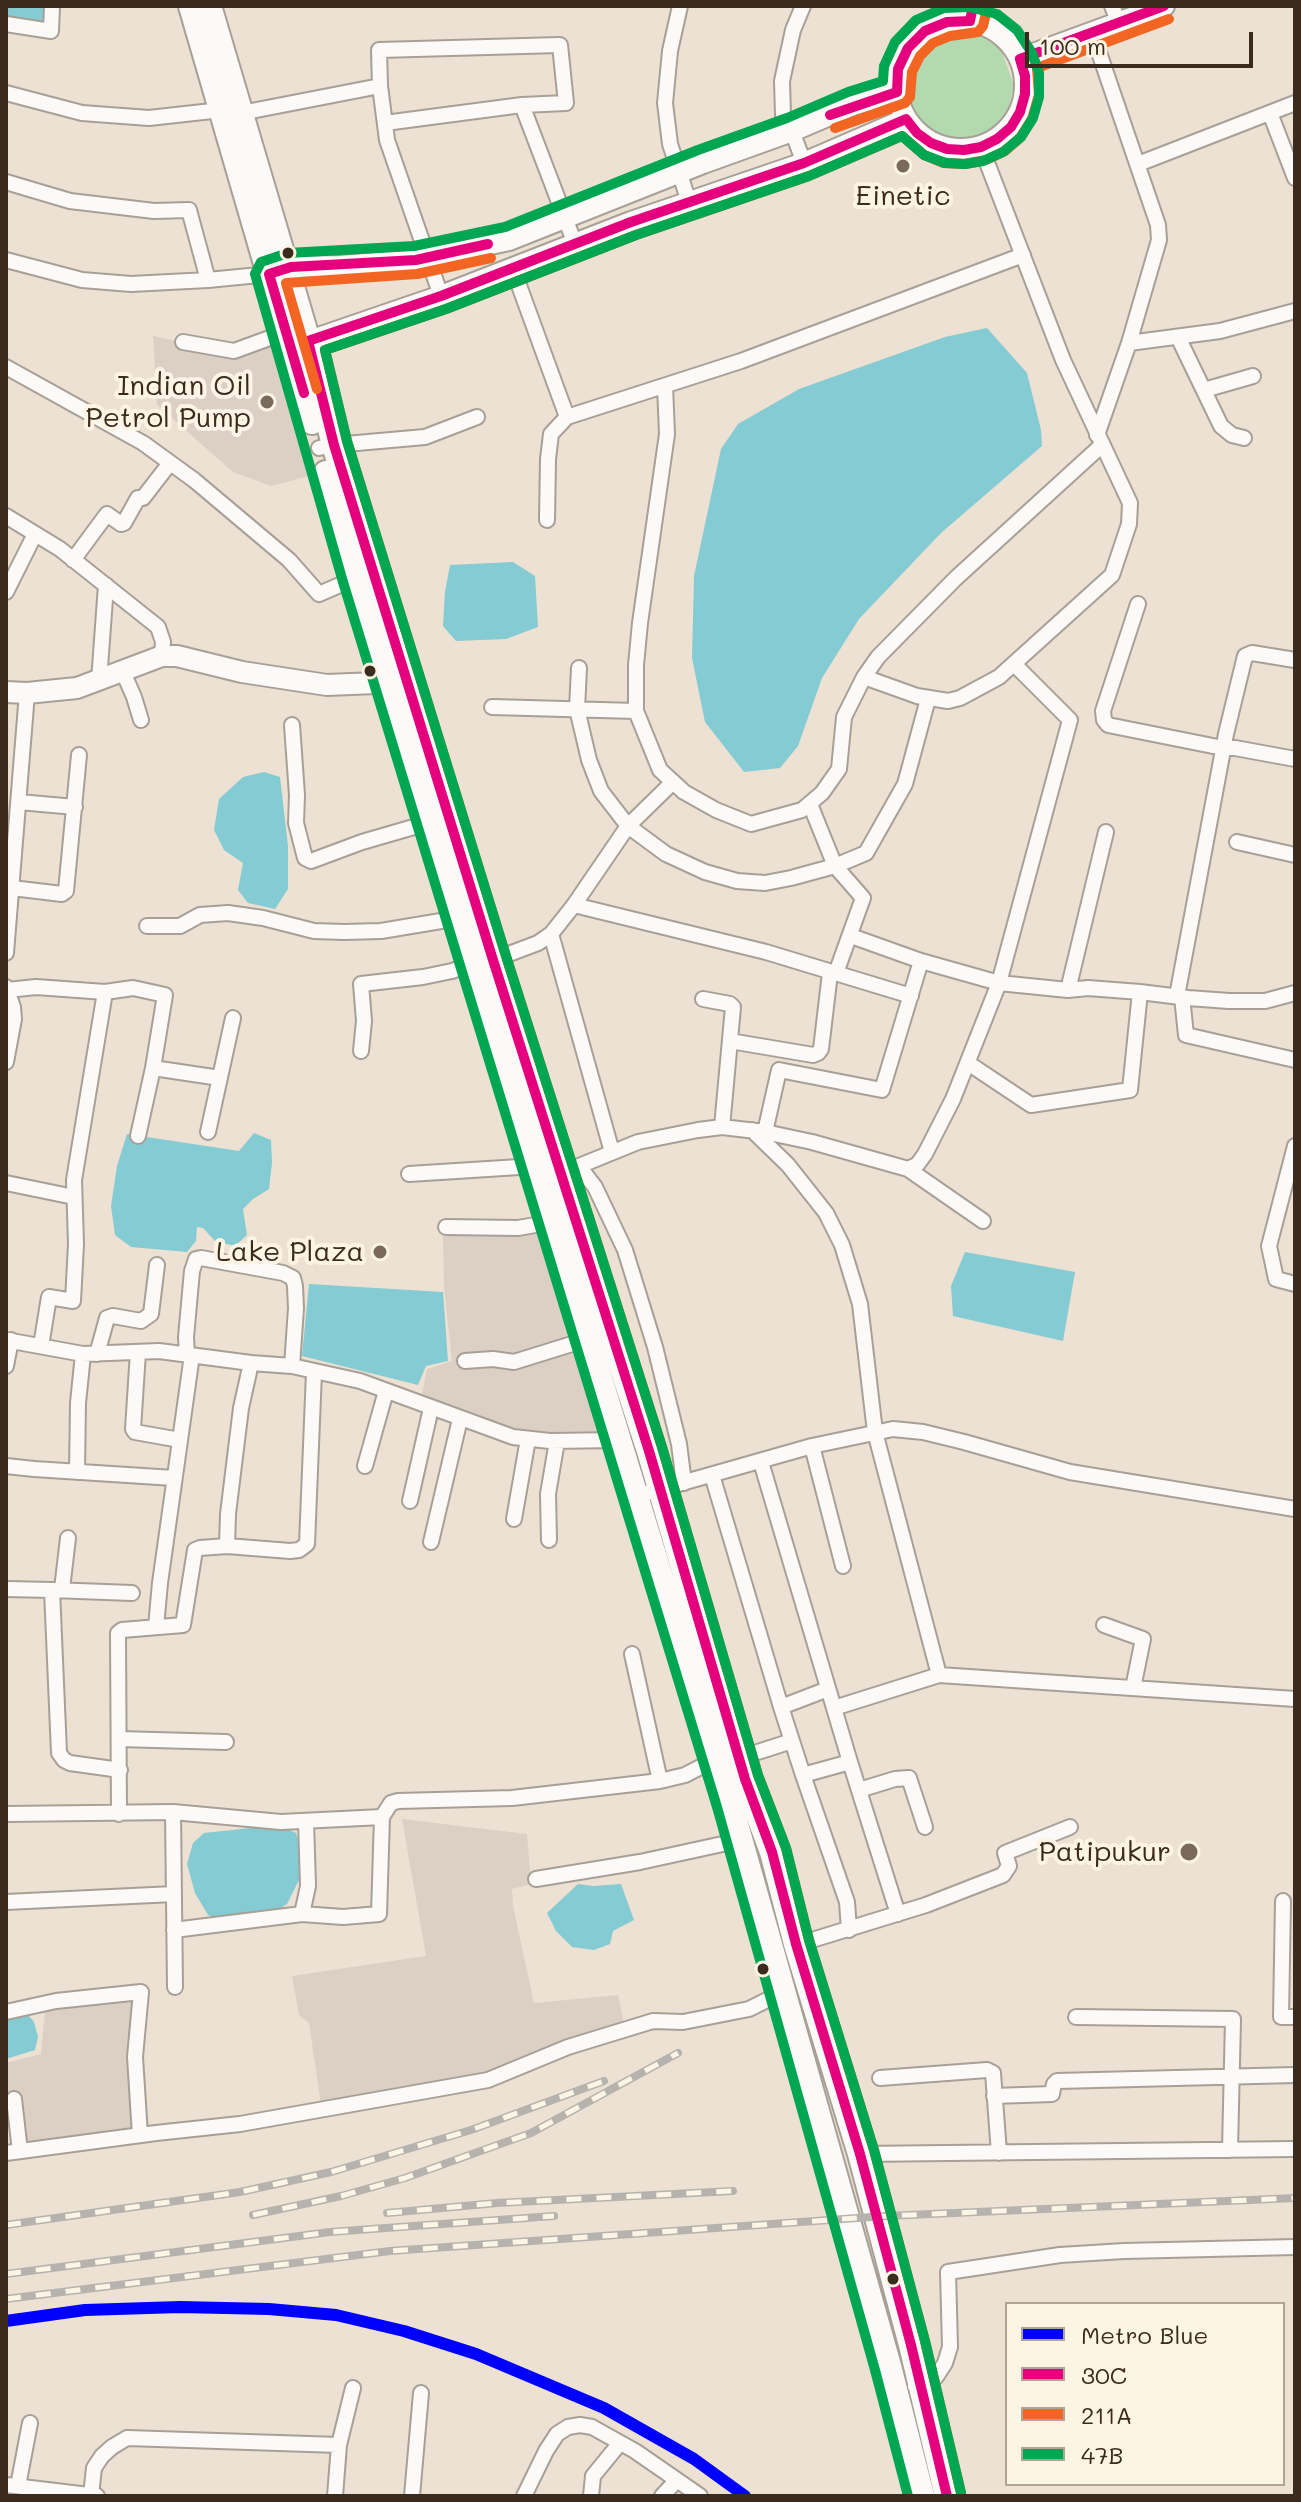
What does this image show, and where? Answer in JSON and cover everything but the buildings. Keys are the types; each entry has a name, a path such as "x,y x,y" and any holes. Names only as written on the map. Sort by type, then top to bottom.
{"main road":[{"path":"191,6 231,112"},
{"path":"209,6 231,112 295,340 483,961 554,1173 672,1486 731,1769 741,1840 889,2366 922,2496"},
{"path":"327,447 356,578 399,682 431,822 459,918 483,961"},
{"path":"554,1173 552,1222 636,1496 731,1769 772,1852 796,1944 860,2154 947,2496"}],"street":[{"path":"6,24 51,31 52,6"},
{"path":"680,6 670,51 665,103 670,144 689,202"},
{"path":"803,6 793,30 782,81 783,115 804,163"},
{"path":"1020,59 1092,32 1115,14 1164,6"},
{"path":"971,13 1008,40 1020,59 1025,76 1025,94 1020,112 1011,127 981,147 964,150 939,146 917,133 906,119 897,92 898,69 908,48 925,31 971,13"},
{"path":"665,386 667,434 640,623 636,711 660,770 684,792 716,810 751,824 802,810 822,793 839,769 844,717 878,657 1100,440 1159,240 1158,225 1092,32"},
{"path":"385,123 522,105 566,103 560,45 379,50 380,86 387,140 441,296"},
{"path":"6,93 82,113 149,118 231,112 380,86"},
{"path":"6,260 82,280 131,284 208,280 427,258 509,240 853,105 897,92"},
{"path":"1138,164 1295,103"},
{"path":"522,105 575,244"},
{"path":"1270,113 1295,178"},
{"path":"183,342 234,351 295,340 441,296 689,202 804,163 906,119"},
{"path":"864,677 928,699 948,701 999,677 1112,575 1129,524 1130,503 1063,360 981,147"},
{"path":"6,182 70,201 154,211 189,210 208,280"},
{"path":"547,520 551,434 567,417 741,361 1023,255"},
{"path":"513,269 567,417"},
{"path":"1129,343 1220,331 1295,311"},
{"path":"1178,337 1221,426 1232,435 1244,438"},
{"path":"6,367 143,443 194,480 289,560 319,594 356,578"},
{"path":"1204,390 1253,376"},
{"path":"327,447 425,437 477,417"},
{"path":"73,560 107,514 124,523 138,498 143,498 170,463"},
{"path":"6,516 73,560 158,627 163,642 162,656"},
{"path":"6,592 35,534"},
{"path":"99,681 106,585"},
{"path":"1138,604 1103,711 1108,725 1295,759"},
{"path":"1295,660 1252,653 1245,656 1223,748 1180,997 1186,1035 1295,1060"},
{"path":"6,953 19,802 16,693 77,688 162,656 177,656 242,672 327,685 399,682"},
{"path":"908,1169 917,1165 925,1154 968,1063 999,983 1070,720 1014,664"},
{"path":"579,668 577,709 589,760 601,791 628,826 666,854 705,872 737,881 765,883 835,866 866,853 905,784 928,699"},
{"path":"123,672 141,720"},
{"path":"492,707 636,711"},
{"path":"292,725 296,823 305,858 311,861 431,822"},
{"path":"12,888 64,894 79,755"},
{"path":"361,1051 364,1021 361,984 452,971 538,943 551,934 574,905 628,826 673,782"},
{"path":"19,802 75,807"},
{"path":"730,1041 813,1055 821,1049 833,973 851,936 863,898 835,866 810,804"},
{"path":"1068,990 1106,832"},
{"path":"1237,842 1295,855"},
{"path":"574,905 766,952 911,996"},
{"path":"147,926 180,926 200,915 228,913 314,931 381,931 459,918"},
{"path":"551,934 612,1152"},
{"path":"851,936 921,961 999,983 1265,1001 1295,993"},
{"path":"759,1131 779,1070 882,1090 921,961"},
{"path":"6,1062 14,1019 7,989 36,987 105,992 133,988 165,995 138,1136"},
{"path":"41,1346 49,1297 73,1301 76,1244 74,1180 105,992"},
{"path":"968,1063 1031,1105 1130,1090 1140,992"},
{"path":"703,999 733,1007 722,1127"},
{"path":"208,1132 233,1018"},
{"path":"153,1068 220,1078"},
{"path":"554,1173 638,1142 722,1127 759,1131 812,1142 908,1169 983,1221"},
{"path":"759,1131 826,1213 842,1245 860,1304 875,1432 939,1675"},
{"path":"1295,1146 1269,1246 1276,1279 1295,1284"},
{"path":"409,1174 554,1173 595,1187 625,1250 655,1347 679,1444 672,1486"},
{"path":"6,1183 74,1197"},
{"path":"446,1227 518,1228 552,1222"},
{"path":"156,1627 190,1355 186,1337 192,1271 196,1259 283,1273 293,1278 296,1308 292,1366"},
{"path":"77,1472 78,1403 90,1354 107,1318 113,1316 141,1321 151,1314 157,1265"},
{"path":"465,1361 493,1359 514,1362 588,1339"},
{"path":"6,1366 8,1340 90,1354 159,1351 292,1366 360,1381 513,1437 557,1441 620,1440"},
{"path":"138,1352 133,1429 135,1432 180,1440"},
{"path":"227,1546 239,1422 251,1363"},
{"path":"119,1814 117,1636 122,1630 183,1625 195,1550 227,1546 290,1551 299,1550 307,1544 314,1372"},
{"path":"365,1466 386,1391"},
{"path":"410,1501 431,1408"},
{"path":"431,1542 460,1419"},
{"path":"636,1496 812,1446 893,1429 923,1432 1070,1472 1295,1509"},
{"path":"514,1519 528,1439"},
{"path":"549,1540 548,1494 557,1441"},
{"path":"812,1446 843,1566"},
{"path":"761,1462 898,1914"},
{"path":"6,1466 174,1478"},
{"path":"712,1475 781,1707 847,1902 849,1930"},
{"path":"68,1538 57,1589 59,1753 70,1763 120,1770"},
{"path":"6,1589 132,1593"},
{"path":"1104,1625 1143,1639 1133,1688"},
{"path":"632,1654 660,1781"},
{"path":"834,1708 939,1675 1295,1699"},
{"path":"781,1707 828,1689"},
{"path":"119,1739 226,1742"},
{"path":"174,1930 302,1914 343,1917 379,1914 382,1817 391,1803 512,1798 660,1781 731,1769 792,1741"},
{"path":"803,1775 850,1762"},
{"path":"859,1790 909,1778 925,1827"},
{"path":"6,1814 173,1812 281,1822 382,1817"},
{"path":"173,1812 175,1987"},
{"path":"302,1914 308,1886 306,1821"},
{"path":"812,1940 898,1914 1003,1875 1009,1866 1005,1853 1070,1827"},
{"path":"536,1879 640,1862 741,1840"},
{"path":"6,1902 174,1894"},
{"path":"1283,1901 1281,2017 1295,2017"},
{"path":"6,2012 56,2001 141,1992 135,2057 140,2135"},
{"path":"14,2099 13,2152 240,2124 488,2080 568,2047 653,2021 683,2022 749,2009 783,1992"},
{"path":"1076,2017 1233,2019 1230,2150"},
{"path":"880,2078 987,2070 993,2073 999,2153"},
{"path":"994,2096 1052,2094 1057,2081 1295,2075"},
{"path":"860,2154 1295,2149"},
{"path":"895,2391 936,2377 945,2363 950,2347 948,2272 1060,2255 1295,2247"},
{"path":"335,2496 339,2445 353,2388"},
{"path":"412,2496 421,2393"},
{"path":"30,2423 12,2486 95,2495 94,2468 102,2456 127,2438 339,2445"},
{"path":"524,2496 557,2434 568,2427 580,2425 592,2427 620,2443 700,2496"},
{"path":"591,2496 593,2476 620,2443"},
{"path":"662,2496 677,2480"}],"shaded area":[{"path":"153,336 235,354 280,337 317,474 271,486 233,472 157,405"},
{"path":"550,1229 609,1433 528,1436 421,1400 427,1369 452,1361 444,1287 443,1234 518,1233"},
{"path":"402,1819 527,1834 531,1884 512,1889 534,2003 618,1995 624,2023 569,2039 487,2077 425,2089 362,2095 322,2112 309,2023 299,2015 292,1976 426,1956"},
{"path":"138,1996 136,2130 24,2144 19,2097 6,2094 6,2063 41,2054 45,2012"}],"green space":[{"path":"945,34 974,35 998,41 1014,85 1008,110 992,129 975,138 955,139 923,128 906,104 902,81 912,58"}],"water":[{"path":"6,6 49,6 49,11 40,23 6,22"},
{"path":"987,328 1027,373 1042,446 941,533 859,619 822,678 798,746 780,768 744,772 705,722 692,658 694,576 721,449 738,424 799,389 945,337"},
{"path":"513,562 535,576 538,627 506,639 456,641 443,626 450,565"},
{"path":"264,772 280,777 288,846 288,889 275,909 248,903 238,890 243,863 224,850 214,830 219,799 243,777"},
{"path":"254,1133 271,1140 269,1189 243,1209 247,1235 235,1246 215,1241 203,1228 197,1227 196,1241 187,1252 131,1247 115,1235 111,1206 117,1166 127,1134 239,1151"},
{"path":"965,1252 1075,1272 1063,1341 953,1316 951,1286"},
{"path":"309,1284 443,1292 448,1361 426,1366 418,1385 302,1356"},
{"path":"279,1825 296,1833 304,1859 300,1878 287,1904 270,1915 220,1920 208,1915 195,1893 187,1864 193,1843 204,1833"},
{"path":"578,1884 621,1884 634,1920 613,1931 610,1944 594,1950 572,1947 556,1931 547,1913"},
{"path":"6,2015 28,2015 34,2022 38,2037 35,2050 6,2059"}],"railway":[{"path":"253,2215 405,2178 531,2133 678,2053"},
{"path":"6,2225 240,2192 331,2172 471,2130 604,2081"},
{"path":"387,2213 497,2203 733,2191"},
{"path":"6,2299 390,2251 886,2216 1295,2198"},
{"path":"6,2274 330,2232 554,2216"}],"metro line":[{"name":"Blue","path":"6,2321 85,2310 180,2307 269,2309 336,2315 404,2331 476,2354 604,2408 694,2459 745,2496"}],"transit line":[{"name":"30C","path":"830,115 897,92 898,69 908,48 925,31 947,22 970,21 973,6"},
{"name":"30C","path":"947,2496 860,2154 796,1944 772,1852 745,1779 649,1451 334,445 308,341 441,296 631,222 804,163 906,119 917,133 947,149 981,147 1011,127 1020,112 1025,94 1025,76 1020,59 1164,6"},
{"name":"47B","path":"908,2496 717,1807 343,582 255,274 261,262 288,253 414,246 505,227 883,81 884,66 895,42 916,20 944,8 969,7 997,14 1017,30 1032,53 1039,73 1039,97 1033,118 1021,137 1003,152 983,161 945,163 924,155 902,136 809,176 636,235 446,309 325,350 347,441 662,1447 758,1775 786,1848 809,1940 874,2150 925,2341 961,2493"},
{"name":"211A","path":"835,128 905,103 910,97 912,72 920,56 933,43 950,36 978,32 983,26 987,9"},
{"name":"211A","path":"961,2493 925,2341 874,2150 809,1940 786,1848 758,1775 662,1447 347,441 325,350 446,309 636,235 809,176 902,136 924,155 943,163 965,164 986,160 1005,151 1020,138 1032,119 1039,95 1037,68 1169,19"},
{"name":"30C","path":"304,393 269,274 291,267 416,260 488,244"},
{"name":"211A","path":"317,389 286,283 417,274 491,258"}],"place":[{"name":"Einetic","path":"903,166"},
{"name":"Indian Oil Petrol Pump","path":"267,402"},
{"name":"Lake Plaza","path":"380,1252"},
{"name":"Patipukur","path":"1189,1852"}]}
